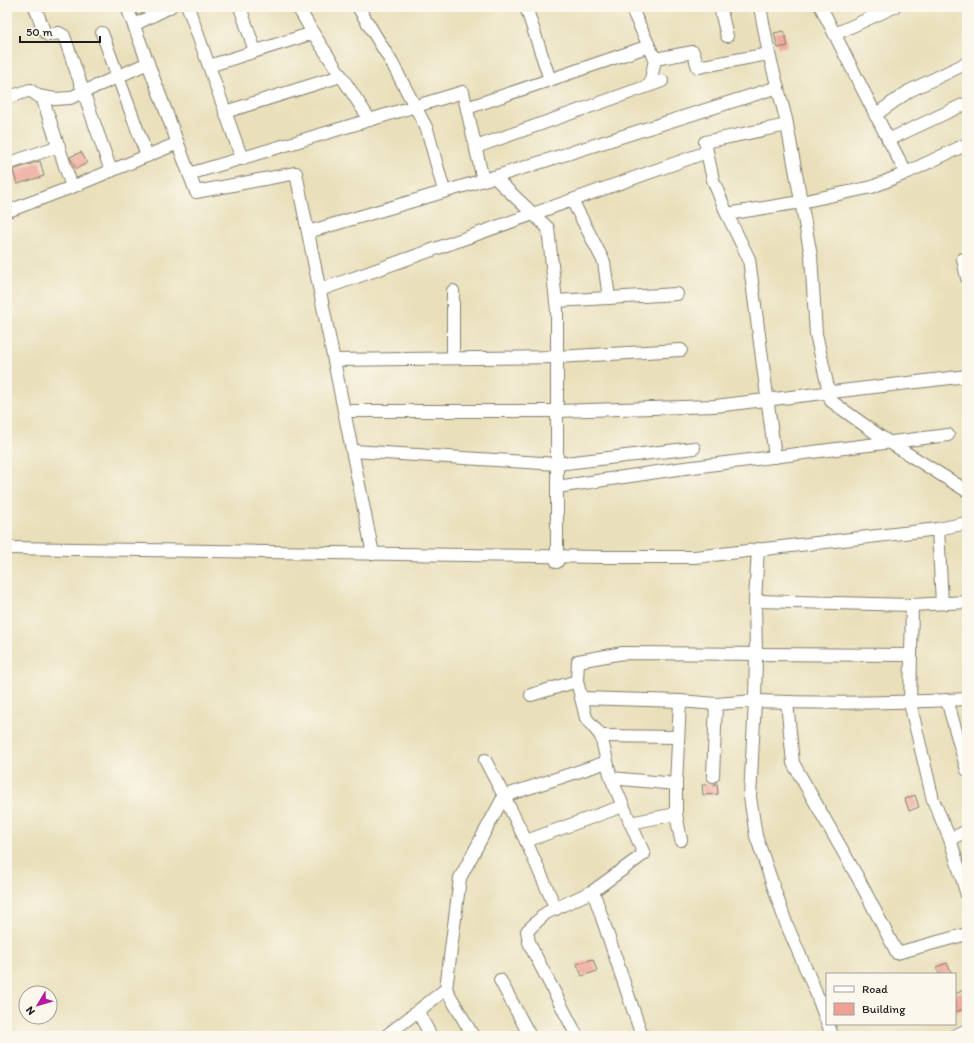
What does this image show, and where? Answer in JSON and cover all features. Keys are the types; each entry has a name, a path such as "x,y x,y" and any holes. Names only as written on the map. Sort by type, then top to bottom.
{"street":[{"path":"35,7 44,31 48,35 59,32 64,36 111,171"},
{"path":"127,7 196,192 296,173 373,554"},
{"path":"134,25 170,7"},
{"path":"188,7 242,159"},
{"path":"240,7 255,51"},
{"path":"298,7 340,76 370,120"},
{"path":"358,7 392,63 426,128 444,191"},
{"path":"526,7 550,80"},
{"path":"631,7 655,59 650,85"},
{"path":"720,7 727,36"},
{"path":"760,7 769,54 787,125 811,256 816,334 831,401 889,443 967,492"},
{"path":"821,7 906,173"},
{"path":"835,34 894,7"},
{"path":"102,32 147,156"},
{"path":"209,66 313,33"},
{"path":"467,108 649,46"},
{"path":"655,59 693,52 698,67 769,54"},
{"path":"875,115 909,92 967,62"},
{"path":"7,98 30,90 42,97 55,99 70,98 148,63"},
{"path":"225,112 340,76"},
{"path":"476,147 662,81"},
{"path":"308,232 488,178 778,87"},
{"path":"189,174 463,92 476,147 488,178 548,228 556,301 557,559"},
{"path":"42,97 72,187"},
{"path":"888,140 967,103"},
{"path":"775,457 749,259 727,214 713,180 704,142 787,125"},
{"path":"7,209 11,210 72,187 178,143"},
{"path":"727,214 801,202 872,187 906,173 967,144"},
{"path":"7,164 59,146"},
{"path":"320,290 707,152"},
{"path":"572,200 604,262 608,298"},
{"path":"963,259 967,278"},
{"path":"453,291 453,358"},
{"path":"556,301 677,294"},
{"path":"334,360 557,358 681,350"},
{"path":"345,411 557,411 715,406 967,376"},
{"path":"557,487 677,469 948,435"},
{"path":"353,451 557,464 694,448"},
{"path":"7,548 373,554 557,559 695,557 938,529 967,523"},
{"path":"938,529 942,603"},
{"path":"758,549 755,601 755,700 750,797 756,836 786,923 815,990 826,1020"},
{"path":"755,601 912,605 967,602"},
{"path":"912,605 910,703 933,800 950,839 967,894"},
{"path":"577,1036 531,947 527,931 546,913 593,891 644,854 611,778 601,736 586,718 577,681 578,660 623,653 910,655"},
{"path":"531,695 577,681"},
{"path":"581,698 680,701 716,704 755,700 786,702 910,703 967,699"},
{"path":"947,700 967,770"},
{"path":"680,701 677,737 676,814 681,840"},
{"path":"786,702 793,763 858,878 896,953 967,934"},
{"path":"713,776 716,704"},
{"path":"601,736 677,737"},
{"path":"485,760 526,842 556,909"},
{"path":"473,1036 446,989 460,878 504,796 607,762"},
{"path":"611,778 676,784"},
{"path":"526,842 623,806"},
{"path":"630,823 676,814"},
{"path":"950,839 967,831"},
{"path":"593,891 642,1036"},
{"path":"500,980 530,1036"},
{"path":"386,1036 446,989"},
{"path":"418,1012 431,1036"},
{"path":"828,1025 832,1036"},
{"path":"954,1036 967,1030"}],"building":[{"path":"784,31 788,46 778,48 774,33"},
{"path":"81,152 87,163 76,169 70,157"},
{"path":"40,161 44,176 17,184 13,170"},
{"path":"717,784 718,794 703,795 702,785"},
{"path":"915,795 919,807 909,811 905,799"},
{"path":"593,959 597,971 582,976 577,964"},
{"path":"947,963 952,973 939,973 936,967"},
{"path":"964,990 967,999 967,1008 956,1012 956,994"}]}
